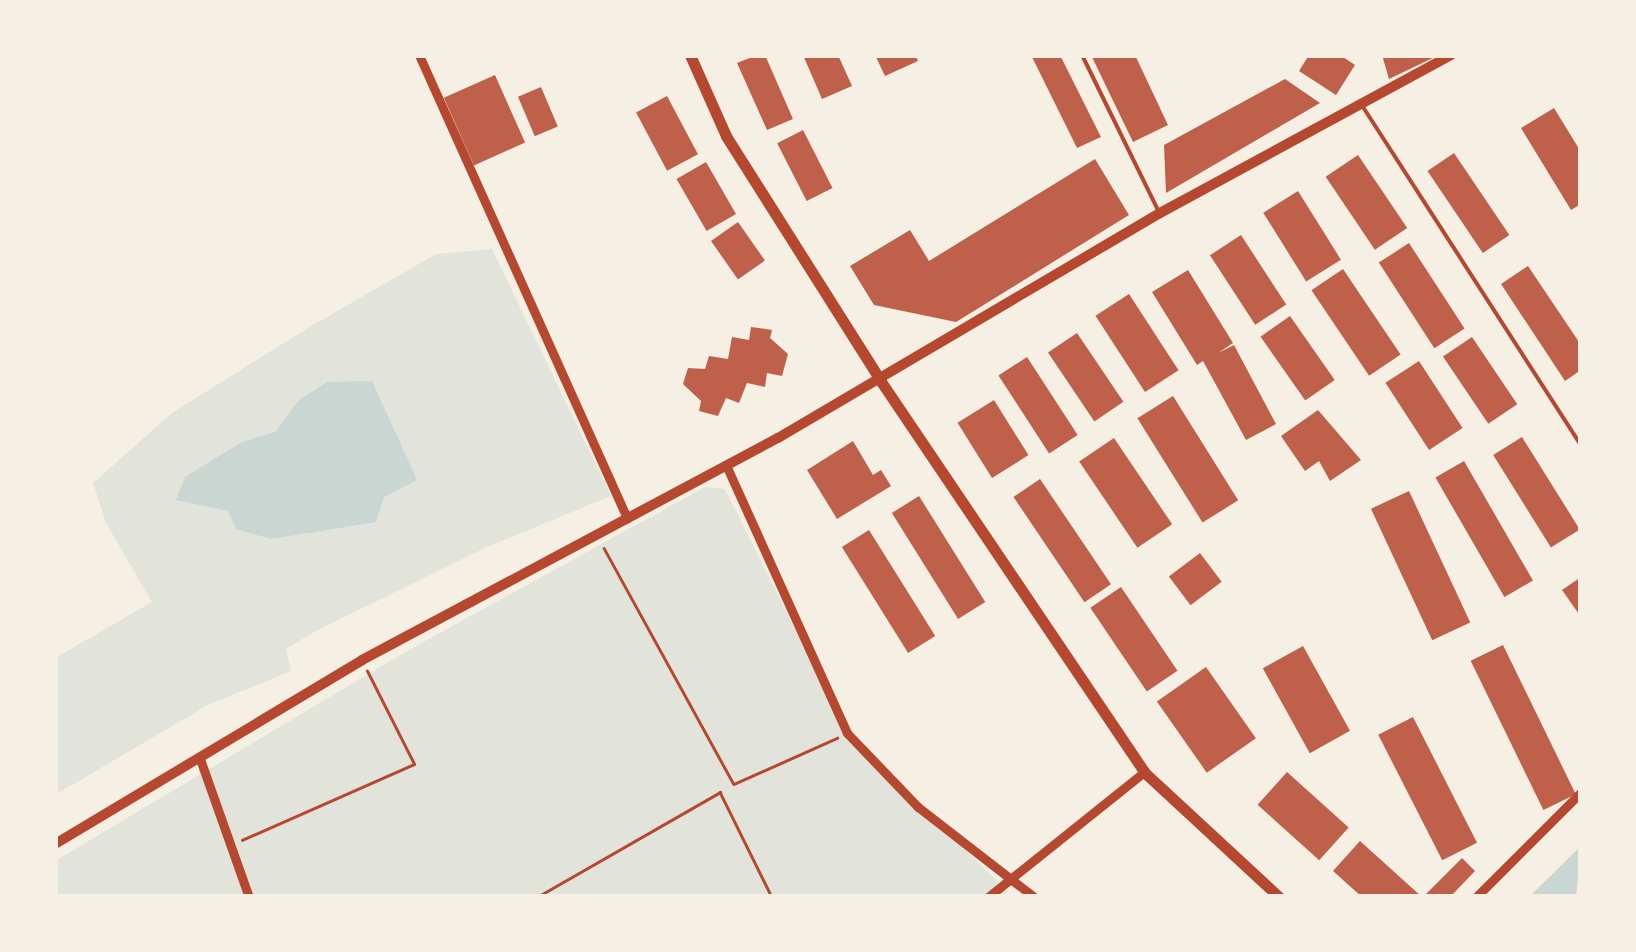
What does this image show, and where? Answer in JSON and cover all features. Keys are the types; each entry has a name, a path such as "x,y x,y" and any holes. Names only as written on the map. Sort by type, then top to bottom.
{"main road":[{"path":"690,55 726,136 880,380 1144,772 1279,897"}],"street":[{"path":"420,55 627,518"},
{"path":"55,844 362,660 880,380 1160,213 1451,55"},
{"path":"726,465 848,733 918,807 1034,897"},
{"path":"200,759 249,897"},
{"path":"988,897 1144,772"},
{"path":"1476,897 1581,792"}],"lane":[{"path":"1082,55 1160,213"},
{"path":"1360,103 1581,444"}],"path":[{"path":"596,534 734,784"},
{"path":"231,845 414,764 362,660"},
{"path":"537,897 734,784 848,733"},
{"path":"720,792 772,897"}],"shaded area":[{"path":"492,249 611,496 487,547 316,631 286,649 291,671 208,705 55,795 55,658 152,602 106,523 93,483 172,413 306,329 436,254"},
{"path":"372,381 417,480 384,497 376,522 271,539 236,529 228,511 176,500 185,477 242,442 275,432 299,400 327,382"},
{"path":"705,487 725,489 847,733 1008,892 1001,897 55,897 55,861 407,651"},
{"path":"1581,846 1576,897 1529,897"}],"building":[{"path":"765,55 793,119 767,130 737,63"},
{"path":"803,55 838,55 852,86 822,99"},
{"path":"875,55 915,55 918,61 885,76"},
{"path":"1031,55 1060,55 1101,137 1077,148"},
{"path":"1091,55 1135,55 1168,125 1133,142"},
{"path":"1309,55 1340,55 1355,65 1336,95 1299,71"},
{"path":"1382,55 1439,55 1389,79"},
{"path":"495,75 525,143 474,165 444,98"},
{"path":"1285,79 1320,103 1166,193 1164,145"},
{"path":"541,87 558,127 535,136 518,97"},
{"path":"667,96 698,154 667,171 636,112"},
{"path":"1554,108 1581,152 1581,204 1571,210 1521,128"},
{"path":"803,130 833,188 807,201 777,143"},
{"path":"1454,153 1509,235 1483,253 1427,171"},
{"path":"1358,155 1407,228 1375,250 1326,177"},
{"path":"1095,159 1129,215 956,322 874,305 850,266 910,230 929,261"},
{"path":"706,162 736,214 707,231 677,179"},
{"path":"1298,191 1341,260 1306,281 1263,213"},
{"path":"738,222 765,261 738,279 711,241"},
{"path":"1241,235 1286,305 1255,325 1210,255"},
{"path":"1409,243 1465,329 1434,348 1379,263"},
{"path":"1528,266 1581,345 1581,370 1565,381 1501,284"},
{"path":"1343,269 1401,354 1369,376 1311,290"},
{"path":"1188,270 1233,343 1218,353 1234,345 1276,424 1246,440 1203,361 1197,365 1152,292"},
{"path":"1129,294 1179,370 1145,392 1095,316"},
{"path":"1290,316 1335,380 1305,401 1261,337"},
{"path":"751,327 772,330 770,338 788,354 782,376 767,373 765,387 747,383 739,403 726,398 718,416 699,411 701,401 683,384 688,368 705,369 709,356 728,359 732,337 749,340"},
{"path":"1077,333 1123,402 1094,421 1048,353"},
{"path":"1472,337 1517,404 1488,424 1443,357"},
{"path":"1027,357 1078,435 1049,454 998,376"},
{"path":"1419,361 1463,428 1429,450 1385,383"},
{"path":"1173,396 1238,500 1203,523 1137,418"},
{"path":"994,400 1028,455 992,478 958,423"},
{"path":"1318,410 1361,460 1330,481 1319,461 1305,471 1281,436"},
{"path":"1522,437 1580,529 1551,547 1493,455"},
{"path":"1114,438 1172,524 1137,548 1079,461"},
{"path":"853,441 873,475 881,470 891,486 837,519 807,470"},
{"path":"1464,461 1533,581 1504,597 1435,478"},
{"path":"1040,479 1111,584 1084,602 1013,497"},
{"path":"1409,491 1470,622 1432,640 1371,509"},
{"path":"919,496 985,602 958,619 892,513"},
{"path":"869,530 935,636 908,653 842,547"},
{"path":"1200,553 1222,582 1191,605 1169,576"},
{"path":"1581,577 1581,617 1562,590"},
{"path":"1121,587 1177,671 1147,691 1090,608"},
{"path":"1503,645 1576,794 1543,810 1471,661"},
{"path":"1303,646 1350,731 1310,753 1263,668"},
{"path":"1206,667 1256,738 1207,773 1157,701"},
{"path":"1413,717 1477,843 1442,860 1378,735"},
{"path":"1287,772 1349,828 1319,860 1258,805"},
{"path":"1360,841 1422,897 1362,897 1333,871"},
{"path":"1462,858 1475,871 1450,897 1423,897"}]}
